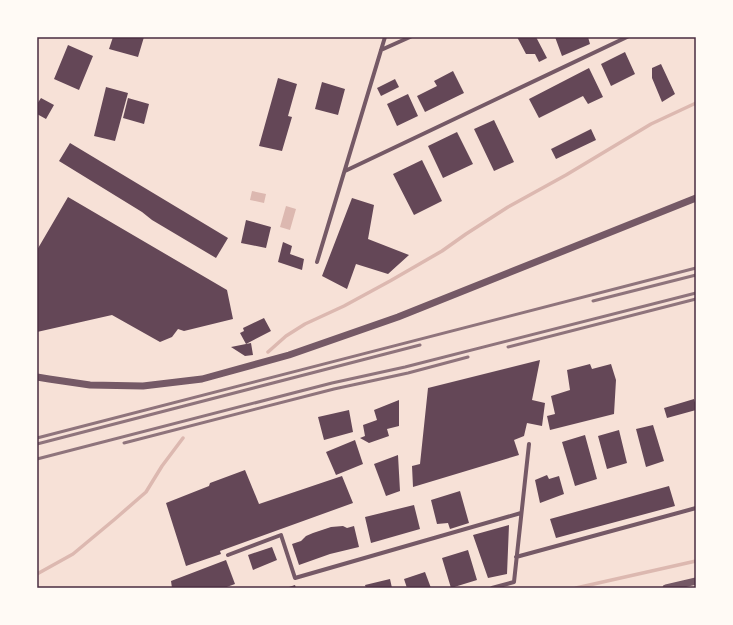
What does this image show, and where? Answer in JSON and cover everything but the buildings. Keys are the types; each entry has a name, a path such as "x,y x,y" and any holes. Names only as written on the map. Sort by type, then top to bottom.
{"street":[{"path":"317,262 386,37"},
{"path":"381,50 410,37"},
{"path":"345,171 627,37"},
{"path":"37,377 90,385 143,386 202,379 289,355 398,317 696,198"},
{"path":"492,588 514,582 529,444"},
{"path":"516,557 696,508"},
{"path":"228,555 281,535 295,578 521,513"},
{"path":"666,588 696,581"}],"shaded area":[{"path":"252,191 266,194 264,203 250,200"},
{"path":"286,206 296,209 290,230 280,227"}],"waterway":[{"path":"268,352 286,336 305,324 344,306 390,281 442,251 508,207 566,175 651,124 696,103"},
{"path":"37,574 73,554 146,492 162,466 183,438"},
{"path":"576,588 696,561"}],"railway":[{"path":"37,438 696,268"},
{"path":"593,301 696,275"},
{"path":"37,459 332,383 405,367 696,293"},
{"path":"508,347 696,299"},
{"path":"37,444 420,345"},
{"path":"124,443 334,389 408,373 468,357"}]}
